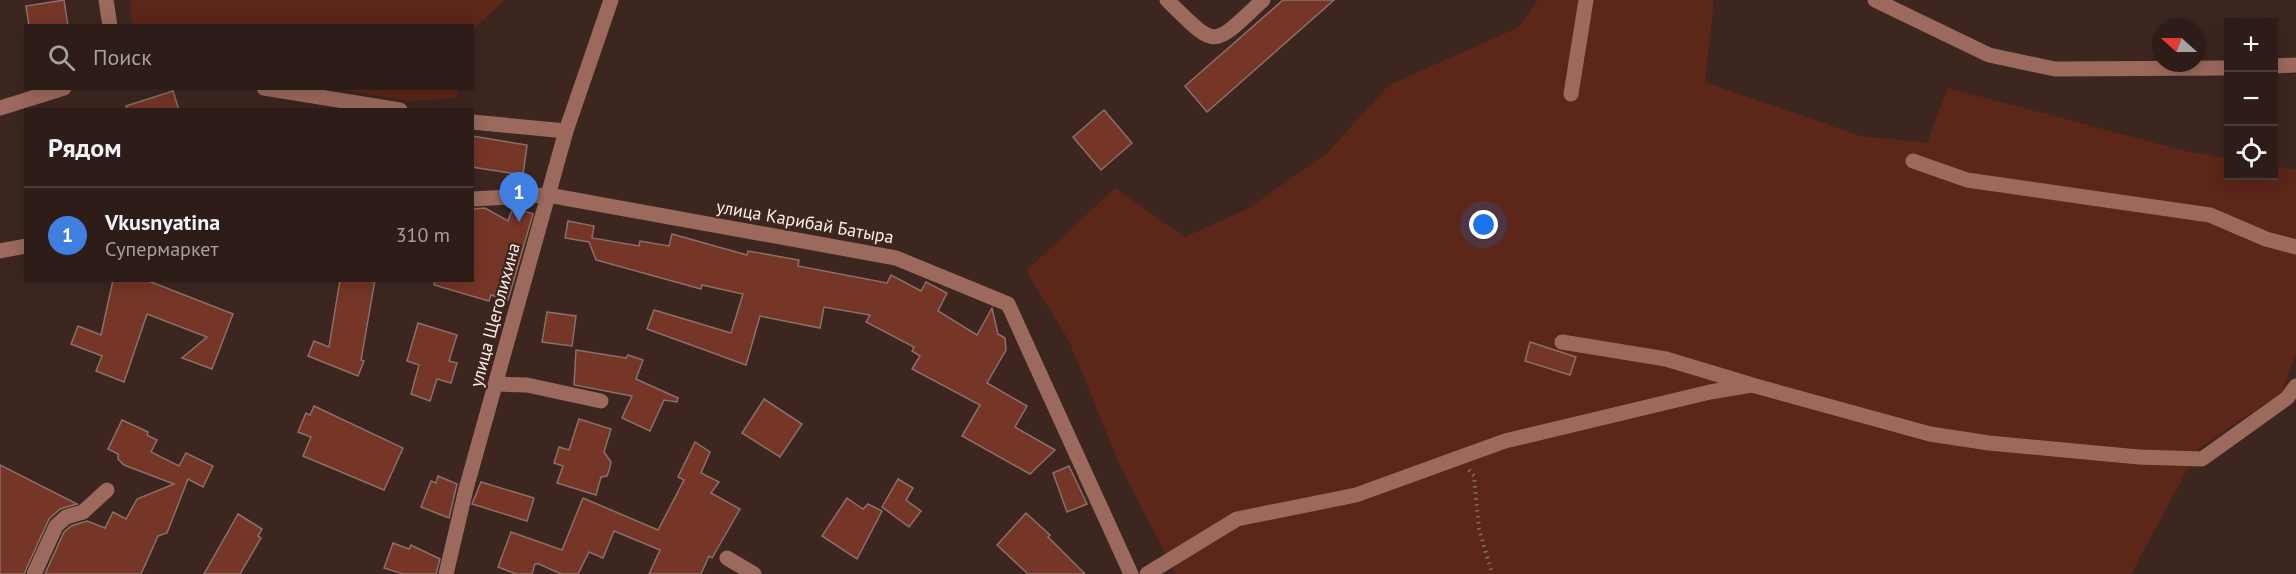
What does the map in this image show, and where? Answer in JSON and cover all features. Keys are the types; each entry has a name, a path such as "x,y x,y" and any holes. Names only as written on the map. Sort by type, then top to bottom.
{"street":[{"path":"106,0 110,24"},
{"name":"улица Щеголихина","path":"446,574 466,489 566,131 611,0"},
{"path":"1167,0 1203,35 1216,38 1225,35 1263,0"},
{"path":"1570,94 1586,0"},
{"path":"1875,0 1989,55 2055,69 2224,68"},
{"path":"2278,66 2296,65"},
{"path":"0,108 58,90"},
{"path":"276,90 388,108"},
{"path":"474,122 566,131"},
{"path":"1913,161 1967,180 2210,215 2266,238 2296,247"},
{"name":"улица Карибай Батыра","path":"474,199 548,195 896,258 1008,304 1131,574"},
{"path":"0,251 24,246"},
{"path":"1562,342 1666,359 1930,434 1989,443 2139,457 2202,459 2287,398 2296,386"},
{"path":"496,384 527,385 601,401"},
{"path":"1147,574 1237,519 1356,495 1505,441 1710,392 1752,385"},
{"path":"34,574 56,526 66,517 83,512 107,490"},
{"path":"728,558 754,574"}],"path":[{"path":"1474,476 1479,529 1492,574"}],"shaded area":[{"path":"130,0 505,0 474,28 474,24 132,24"},
{"path":"1538,0 1714,0 1705,82 1861,136 1927,143 1948,88 2185,151 2224,157 2224,180 2278,180 2278,167 2296,170 2296,353 2282,392 2199,448 2131,574 1176,574 1121,468 1068,339 1026,271 1115,188 1185,237 1249,208 1326,154 1389,85 1519,27"},
{"path":"342,90 458,90 456,98 411,101"}],"building":[{"path":"64,0 68,24 29,24 26,6"},
{"path":"1283,0 1334,0 1207,112 1185,86"},
{"path":"173,91 178,108 126,108 126,106"},
{"path":"1104,110 1132,143 1101,170 1073,137"},
{"path":"474,136 527,145 523,175 474,167"},
{"path":"513,207 533,214 508,300 491,295 489,301 434,285 435,282 474,282 474,209 485,208 508,221"},
{"path":"568,221 594,226 592,238 639,246 640,241 669,246 672,234 747,255 748,251 799,260 798,266 887,283 891,275 921,291 926,282 947,293 938,311 977,335 992,308 998,334 1005,338 1006,350 987,383 1027,406 1015,427 1055,450 1030,474 962,436 980,405 912,369 920,356 912,351 914,347 866,322 870,315 824,307 820,328 760,316 746,365 647,329 654,310 731,333 743,294 702,285 701,289 596,260 589,242 565,238"},
{"path":"113,282 151,282 233,314 212,369 182,358 207,337 147,314 124,382 96,371 102,356 71,344 78,326 101,335"},
{"path":"340,282 375,282 361,360 364,361 358,376 308,356 314,341 329,347"},
{"path":"547,312 576,316 572,346 542,342"},
{"path":"418,323 457,335 449,361 457,363 451,383 437,379 430,401 411,394 419,365 407,361"},
{"path":"1530,342 1576,357 1570,375 1525,361"},
{"path":"576,350 626,358 628,355 643,360 636,379 678,398 677,402 664,400 650,431 622,418 632,396 574,385"},
{"path":"764,399 802,424 780,457 742,433"},
{"path":"314,406 403,448 384,490 303,456 311,437 298,432 306,413 310,415"},
{"path":"579,419 611,429 604,452 611,462 610,467 607,476 601,477 596,495 557,483 563,466 554,463 559,447 569,450"},
{"path":"122,420 148,432 147,435 157,440 151,452 179,466 186,453 213,466 203,487 188,479 167,533 158,536 141,574 45,574 64,532 71,526 87,521 105,528 113,512 126,519 137,499 174,484 124,465 118,459 118,454 108,449"},
{"path":"695,442 710,452 701,473 719,482 711,493 740,509 712,558 709,556 701,574 649,574 660,550 614,531 603,558 589,552 578,574 561,574 539,564 535,564 532,574 516,574 498,567 511,532 562,550 583,498 658,530 684,480 678,477"},
{"path":"0,465 77,504 60,509 49,519 24,574 0,574"},
{"path":"1069,466 1087,504 1067,512 1053,473"},
{"path":"438,476 457,484 449,518 421,507 431,481 436,483"},
{"path":"898,479 913,488 906,500 921,511 909,527 882,507"},
{"path":"481,482 534,498 527,521 472,504"},
{"path":"847,498 863,509 868,504 882,511 857,559 822,536"},
{"path":"1026,513 1050,535 1048,537 1085,574 1028,574 997,545"},
{"path":"238,514 262,529 258,536 261,538 240,574 204,574"},
{"path":"393,543 409,549 411,545 440,559 436,574 403,574 384,568"}],"place":[{"name":"Vkusnyatina","path":"519,222"}]}
